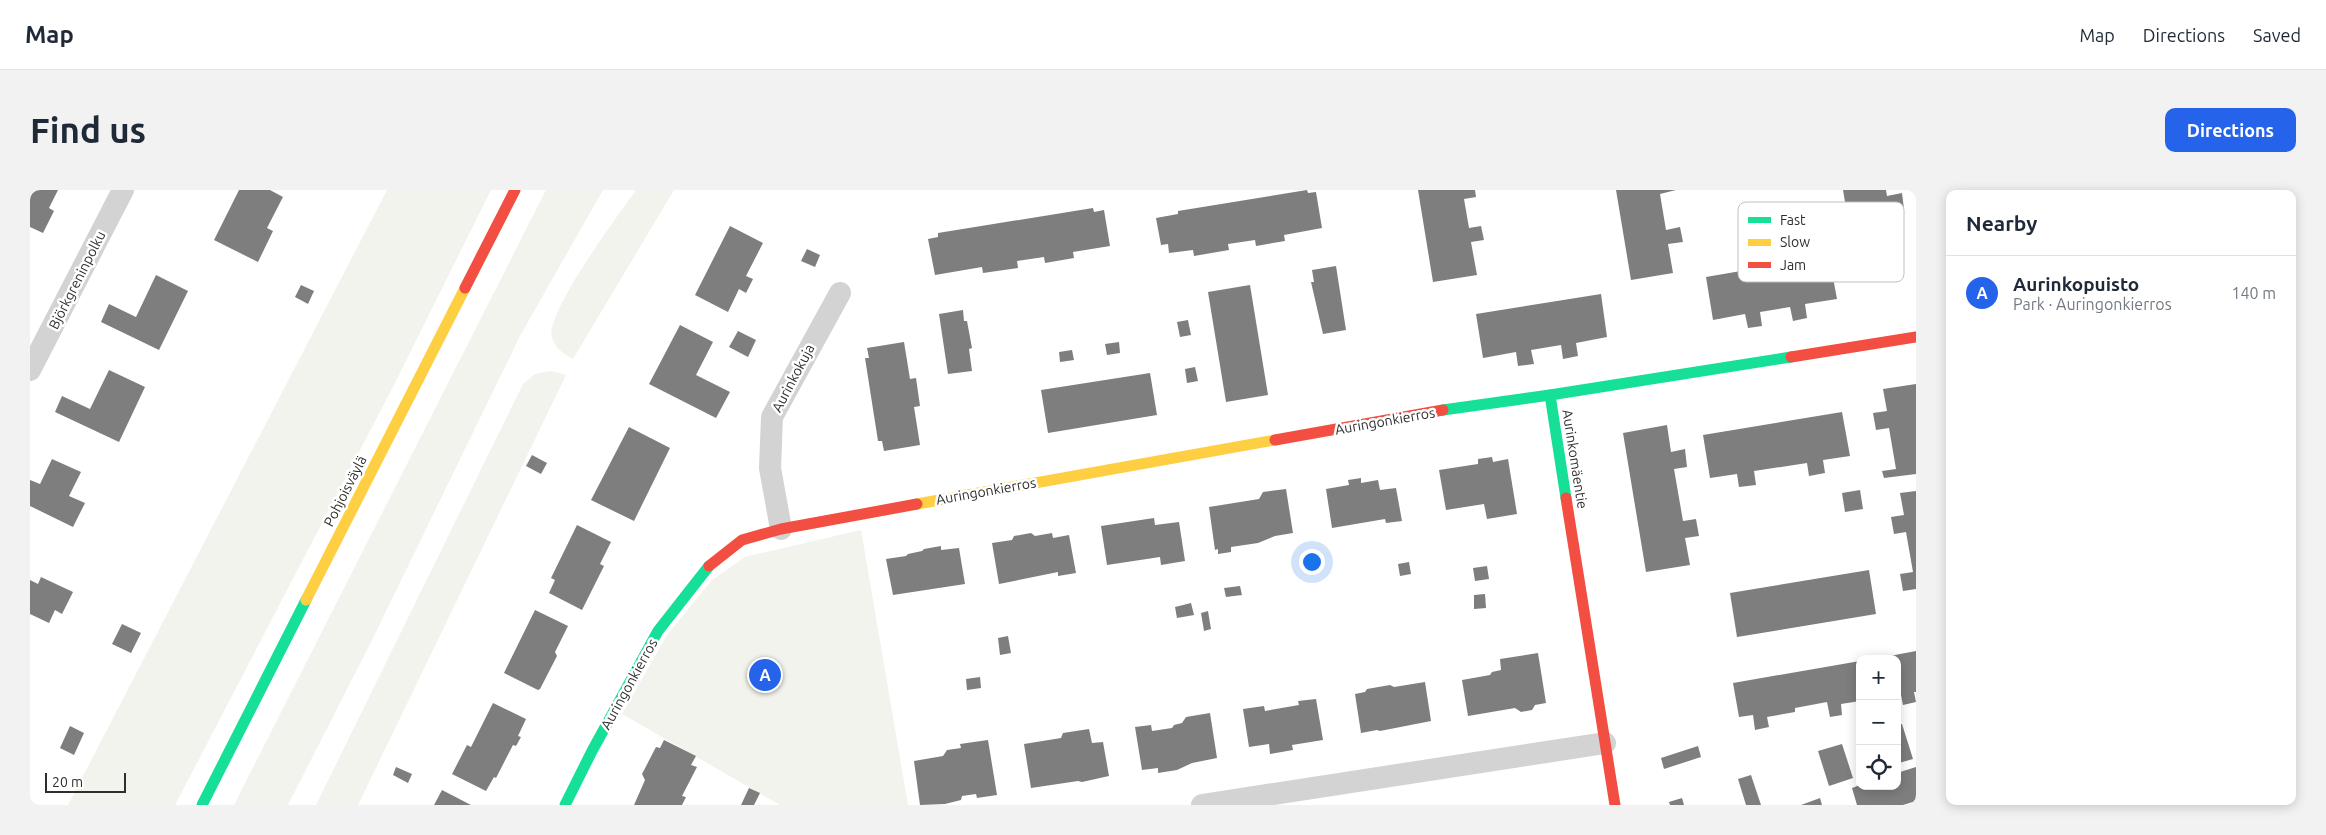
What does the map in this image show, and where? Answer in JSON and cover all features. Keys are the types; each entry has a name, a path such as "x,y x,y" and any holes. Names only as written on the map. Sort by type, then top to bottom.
{"street":[{"name":"Björkgreninpolku","path":"30,370 123,190"},
{"name":"Pohjoisväylä","path":"202,805 516,190"},
{"name":"Aurinkokuja","path":"781,529 770,468 772,417 840,293"},
{"name":"Aurinkomäentie","path":"1616,805 1550,395 1916,337"},
{"name":"Auringonkierros","path":"566,805 592,751 658,630 704,570 742,540 781,529 1460,408 1550,395"},
{"path":"1202,805 1605,743"}],"shaded area":[{"path":"387,190 491,190 394,385 175,805 68,805"},
{"path":"546,190 603,190 520,336 371,642 288,805 234,805"},
{"path":"636,190 674,190 573,359 563,353 556,345 552,338 553,326 560,308 585,264"},
{"path":"551,371 566,375 358,805 316,805 523,384 535,374"},
{"path":"861,530 908,805 780,805 622,714 667,635 712,580 745,557"}],"building":[{"path":"30,190 58,190 49,208 54,211 43,233 30,227"},
{"path":"239,190 270,190 283,197 267,228 273,231 258,262 214,240"},
{"path":"1307,190 1308,193 1316,192 1322,228 1284,235 1285,241 1256,246 1255,240 1228,244 1229,250 1194,256 1193,250 1169,253 1168,244 1161,245 1156,218 1178,214 1178,211"},
{"path":"1418,190 1475,190 1476,197 1464,199 1469,228 1481,226 1484,240 1471,242 1477,275 1433,282"},
{"path":"1616,190 1676,190 1660,194 1666,230 1680,227 1683,242 1668,244 1673,273 1631,280"},
{"path":"1843,190 1886,190 1887,196 1902,193 1903,202 1845,202"},
{"path":"1093,208 1094,212 1104,210 1110,246 1073,252 1074,258 1045,263 1044,257 1017,261 1018,268 983,273 982,267 935,275 928,239 938,237 938,233"},
{"path":"730,226 763,243 746,276 753,279 746,293 739,289 728,312 695,295"},
{"path":"807,249 820,255 815,267 801,261"},
{"path":"1336,266 1346,330 1323,334 1311,282 1314,282 1312,270"},
{"path":"1738,272 1738,282 1834,282 1837,299 1805,304 1807,318 1793,321 1790,307 1760,312 1762,326 1748,328 1745,314 1713,320 1706,277"},
{"path":"156,275 188,291 159,350 101,322 109,304 136,317"},
{"path":"301,285 314,291 308,304 295,297"},
{"path":"1250,285 1268,395 1226,402 1208,292"},
{"path":"1601,294 1607,337 1576,343 1578,356 1563,359 1561,345 1531,350 1534,364 1518,366 1516,352 1483,358 1476,314"},
{"path":"963,310 964,321 967,321 972,348 969,349 972,371 948,374 939,314"},
{"path":"1188,320 1191,335 1180,337 1177,322"},
{"path":"680,325 713,342 696,375 730,392 716,418 649,384"},
{"path":"738,331 756,340 748,357 729,347"},
{"path":"904,342 910,379 916,378 920,406 914,407 920,445 884,451 882,441 878,441 865,358 869,358 867,348"},
{"path":"1119,342 1120,353 1107,355 1105,344"},
{"path":"1072,350 1074,360 1060,362 1059,352"},
{"path":"1195,367 1198,381 1187,383 1185,369"},
{"path":"109,370 145,387 119,442 55,412 62,396 90,409"},
{"path":"1150,373 1157,415 1048,433 1041,390"},
{"path":"1916,384 1916,474 1884,478 1882,471 1896,469 1889,428 1876,430 1873,413 1887,411 1883,389"},
{"path":"1842,412 1850,456 1823,460 1825,473 1809,476 1807,463 1754,471 1756,485 1739,487 1737,474 1710,478 1703,435"},
{"path":"1667,425 1671,452 1685,449 1687,467 1674,469 1683,521 1696,519 1699,536 1685,538 1690,565 1646,572 1623,433"},
{"path":"629,427 670,448 634,521 591,500"},
{"path":"532,455 547,463 541,474 526,466"},
{"path":"1492,457 1493,462 1508,459 1517,514 1487,519 1484,504 1446,510 1439,470 1478,464 1478,459"},
{"path":"52,459 81,472 69,496 85,503 73,527 30,506 30,480 40,484"},
{"path":"1361,478 1361,483 1378,480 1380,490 1396,488 1402,521 1386,523 1385,519 1332,528 1326,489 1349,485 1348,480"},
{"path":"1286,489 1293,533 1275,536 1258,543 1231,547 1231,552 1218,554 1218,549 1215,550 1209,507 1259,499 1263,492"},
{"path":"1860,490 1863,509 1845,512 1842,493"},
{"path":"1916,491 1916,589 1903,591 1900,574 1913,572 1906,532 1894,534 1891,517 1904,515 1900,493"},
{"path":"1154,518 1155,525 1179,522 1185,561 1161,565 1160,557 1107,565 1101,526"},
{"path":"577,525 611,542 600,564 604,566 582,610 549,593 555,580 551,578"},
{"path":"1031,533 1035,536 1052,533 1053,538 1069,535 1076,573 1058,576 1058,572 999,584 992,543 1012,540 1014,536"},
{"path":"941,546 941,550 959,548 965,584 893,595 886,559 906,556 924,549"},
{"path":"1409,562 1411,574 1400,576 1398,564"},
{"path":"1487,566 1489,579 1475,581 1473,568"},
{"path":"1869,570 1876,614 1737,637 1730,593"},
{"path":"41,577 73,592 62,614 55,610 49,623 30,614 30,580 38,584"},
{"path":"1240,586 1242,595 1226,597 1224,588"},
{"path":"1485,594 1486,608 1474,609 1474,595"},
{"path":"1191,603 1194,615 1177,618 1175,607"},
{"path":"535,610 568,626 555,652 557,656 538,690 504,673"},
{"path":"1208,611 1211,629 1204,631 1201,613"},
{"path":"122,624 141,633 131,653 112,644"},
{"path":"1008,636 1011,653 1000,655 998,638"},
{"path":"1916,651 1916,692 1914,692 1916,702 1903,705 1901,695 1901,655 1895,655"},
{"path":"1538,653 1546,703 1535,705 1532,710 1521,712 1515,708 1468,716 1462,680 1490,675 1492,672 1501,670 1500,659"},
{"path":"1856,662 1856,702 1841,704 1842,715 1830,717 1827,702 1795,708 1795,712 1767,717 1769,727 1755,730 1753,715 1739,717 1733,683"},
{"path":"980,677 981,688 967,690 966,679"},
{"path":"1425,682 1431,721 1361,733 1355,694 1365,692 1367,689 1390,685 1394,687"},
{"path":"1316,699 1323,740 1292,745 1293,750 1270,754 1269,744 1249,747 1243,709 1264,706 1265,711 1299,705 1298,701"},
{"path":"493,703 526,719 518,736 521,737 516,746 513,745 496,778 494,777 486,791 452,774 467,745 471,747"},
{"path":"1210,713 1217,758 1192,763 1177,770 1158,773 1158,768 1142,770 1135,727 1151,725 1152,731 1172,728 1174,725 1182,723 1186,717"},
{"path":"1901,724 1913,759 1901,762 1901,745"},
{"path":"70,726 84,733 74,755 60,748"},
{"path":"1089,729 1092,743 1103,742 1109,776 1082,782 1031,788 1024,744 1061,738 1063,733"},
{"path":"664,740 696,756 691,765 697,767 682,796 686,797 682,805 634,805 645,780 642,774 656,747 660,748"},
{"path":"988,740 997,795 977,798 976,794 962,796 961,800 945,804 920,805 914,761 943,756 947,750 961,748 960,744"},
{"path":"1842,744 1853,778 1829,786 1818,751"},
{"path":"1698,746 1701,757 1664,769 1661,758"},
{"path":"396,767 412,774 408,783 393,775"},
{"path":"1916,767 1916,801 1903,805 1857,805 1852,788 1856,786 1856,790 1901,790 1901,772"},
{"path":"1751,775 1761,805 1746,805 1738,779"},
{"path":"749,788 760,793 754,805 741,805"},
{"path":"442,790 471,805 434,805"},
{"path":"1682,798 1684,805 1670,805 1669,802"},
{"path":"1820,798 1822,805 1801,805"}],"traffic: fast":[{"path":"1566,498 1550,395 1791,357"},
{"path":"1443,410 1550,395"},
{"path":"565,805 592,751 658,631 709,566"},
{"path":"202,805 306,600"}],"traffic: slow":[{"path":"306,600 465,288"},
{"path":"917,504 1275,440"}],"traffic: jam":[{"path":"465,288 515,190"},
{"path":"1791,357 1916,337"},
{"path":"1275,440 1443,410"},
{"path":"1566,498 1615,805"},
{"path":"709,566 742,540 781,529 917,504"}],"place":[{"name":"Aurinkopuisto","path":"765,675"}]}
